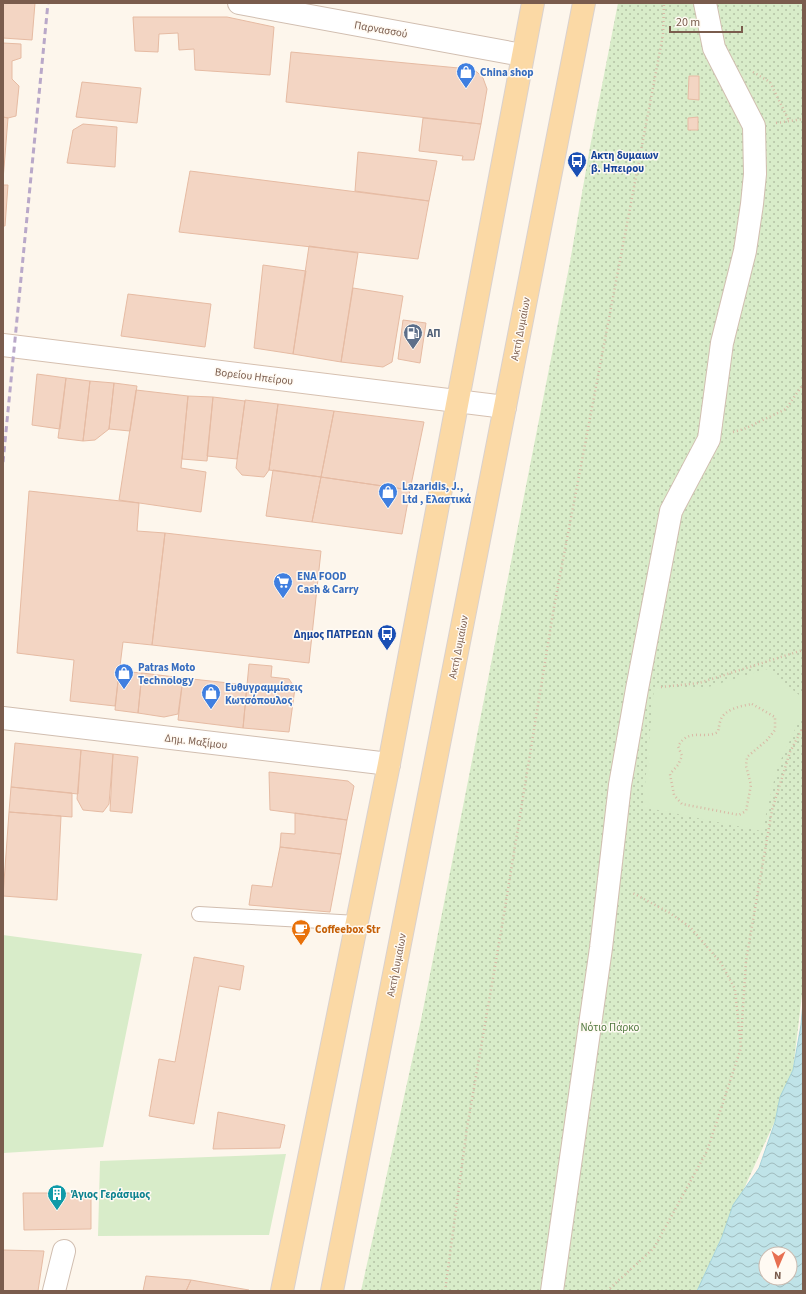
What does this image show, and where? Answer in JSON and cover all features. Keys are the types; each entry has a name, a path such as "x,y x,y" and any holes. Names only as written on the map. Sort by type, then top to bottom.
{"main road":[{"path":"282,1291 389,764 533,3"},
{"name":"Ακτή Δυμαίων","path":"332,1291 584,3"}],"street":[{"name":"Παρνασσού","path":"239,3 522,55"},
{"path":"552,1291 601,948 620,785 637,689 671,511 709,439 722,344 745,251 755,174 754,126 714,48 705,3"},
{"name":"Βορείου Ηπείρου","path":"3,345 505,407"},
{"name":"Δημ. Μαξίμου","path":"3,718 389,764"},
{"path":"54,1291 64,1251"}],"lane":[{"path":"199,914 357,923"}],"path":[{"path":"445,1291 467,1128 502,926 554,607 662,42 664,3"},
{"path":"709,439 744,428 786,408 803,384"},
{"path":"637,689 699,683 803,650"},
{"path":"752,704 775,717 775,730 767,740 747,757 746,766 750,785 746,811 739,815 682,804 674,795 670,774 678,765 682,756 678,746 682,740 692,734 711,735 718,732 720,721 729,711 737,706 752,704"},
{"path":"607,1291 654,1248 707,1150 741,1048 746,961 772,810 790,752 803,726"},
{"path":"608,879 670,913 690,927 721,963 735,989 741,1048"}],"green space":[{"name":"Νότιο Πάρκο","path":"618,3 803,3 803,986 793,1070 775,1121 697,1291 361,1291 421,1020 570,262 590,147"},
{"path":"766,669 803,698 803,712 777,768 762,831 643,807 654,689 702,689"},
{"path":"3,935 142,954 103,1147 3,1153"},
{"path":"286,1154 269,1235 98,1236 100,1161"}],"water":[{"path":"803,1002 803,1291 697,1291 722,1237 733,1205 759,1168 775,1122 780,1097 793,1070 801,1025"}],"building":[{"path":"3,3 35,3 32,40 3,38"},
{"path":"133,17 227,17 274,27 270,75 195,70 194,49 179,50 178,33 159,34 158,52 135,51"},
{"path":"3,43 21,44 21,58 12,61 12,79 19,86 16,116 8,118 3,117"},
{"path":"291,52 469,69 477,72 483,78 487,89 481,124 286,102"},
{"path":"689,76 699,76 699,100 688,99"},
{"path":"82,82 141,88 137,123 76,117"},
{"path":"3,117 8,118 3,180"},
{"path":"698,117 698,130 688,130 688,118"},
{"path":"423,118 481,124 474,160 462,160 463,156 419,151"},
{"path":"83,124 117,127 115,167 67,163 73,130"},
{"path":"358,152 437,161 429,201 355,191"},
{"path":"190,171 429,201 418,259 179,232"},
{"path":"3,185 8,185 5,226 3,226"},
{"path":"309,246 358,253 341,362 293,354"},
{"path":"263,265 306,271 293,354 254,348"},
{"path":"353,288 403,296 392,362 383,367 341,362"},
{"path":"128,294 211,304 205,347 121,336"},
{"path":"403,320 426,323 420,363 398,359"},
{"path":"37,374 66,378 60,429 32,425"},
{"path":"66,378 90,381 83,441 58,438"},
{"path":"90,381 114,383 109,429 95,440 83,441"},
{"path":"114,383 137,386 130,431 109,429"},
{"path":"136,390 188,396 181,468 206,472 201,512 119,500"},
{"path":"188,396 213,397 207,461 182,459"},
{"path":"213,397 245,401 237,459 207,456"},
{"path":"245,400 278,404 269,470 264,477 242,475 236,468"},
{"path":"278,404 334,411 321,477 269,470"},
{"path":"334,411 424,422 410,490 321,477"},
{"path":"273,470 321,477 312,522 266,516"},
{"path":"321,477 410,490 402,534 312,522"},
{"path":"29,491 139,503 137,531 165,533 152,645 123,642 115,706 70,701 74,660 17,653"},
{"path":"165,533 321,551 309,663 152,645"},
{"path":"249,664 272,666 271,677 289,679 295,688 289,732 243,728"},
{"path":"119,671 142,673 138,713 115,710"},
{"path":"142,673 183,678 178,714 164,717 138,713"},
{"path":"183,678 247,685 243,728 178,720"},
{"path":"15,743 81,750 78,794 11,787"},
{"path":"81,750 113,754 109,804 103,812 83,810 77,799"},
{"path":"113,754 138,757 132,813 110,811"},
{"path":"269,772 348,781 354,786 347,820 270,810"},
{"path":"11,787 72,793 72,817 9,812"},
{"path":"9,812 61,816 57,900 3,896"},
{"path":"295,813 347,820 341,854 280,847 281,833 295,834"},
{"path":"280,847 341,854 330,912 249,905 252,885 272,887"},
{"path":"194,957 244,966 240,990 219,986 194,1124 149,1116 159,1059 175,1062"},
{"path":"218,1112 285,1125 280,1148 213,1149"},
{"name":"Άγιος Γεράσιμος","path":"23,1193 91,1193 91,1229 24,1230"},
{"path":"3,1250 44,1251 38,1291 3,1291"},
{"path":"146,1276 191,1280 186,1291 143,1291"},
{"path":"191,1280 249,1290 249,1291 186,1291"}],"railway":[{"path":"3,462 48,3"}],"place":[{"name":"China shop","path":"466,89"},
{"name":"Ακτη δυμαιων β. Ηπειρου","path":"577,178"},
{"name":"ΑΠ","path":"413,350"},
{"name":"Lazaridis, J., Ltd , Ελαστικά","path":"388,509"},
{"name":"ENA FOOD Cash & Carry","path":"283,599"},
{"name":"Δημος ΠΑΤΡΕΩΝ","path":"387,651"},
{"name":"Patras Moto Technology","path":"124,690"},
{"name":"Ευθυγραμμίσεις Κωτσόπουλος","path":"211,710"},
{"name":"Coffeebox Str","path":"301,946"},
{"name":"Άγιος Γεράσιμος","path":"57,1211"}]}
